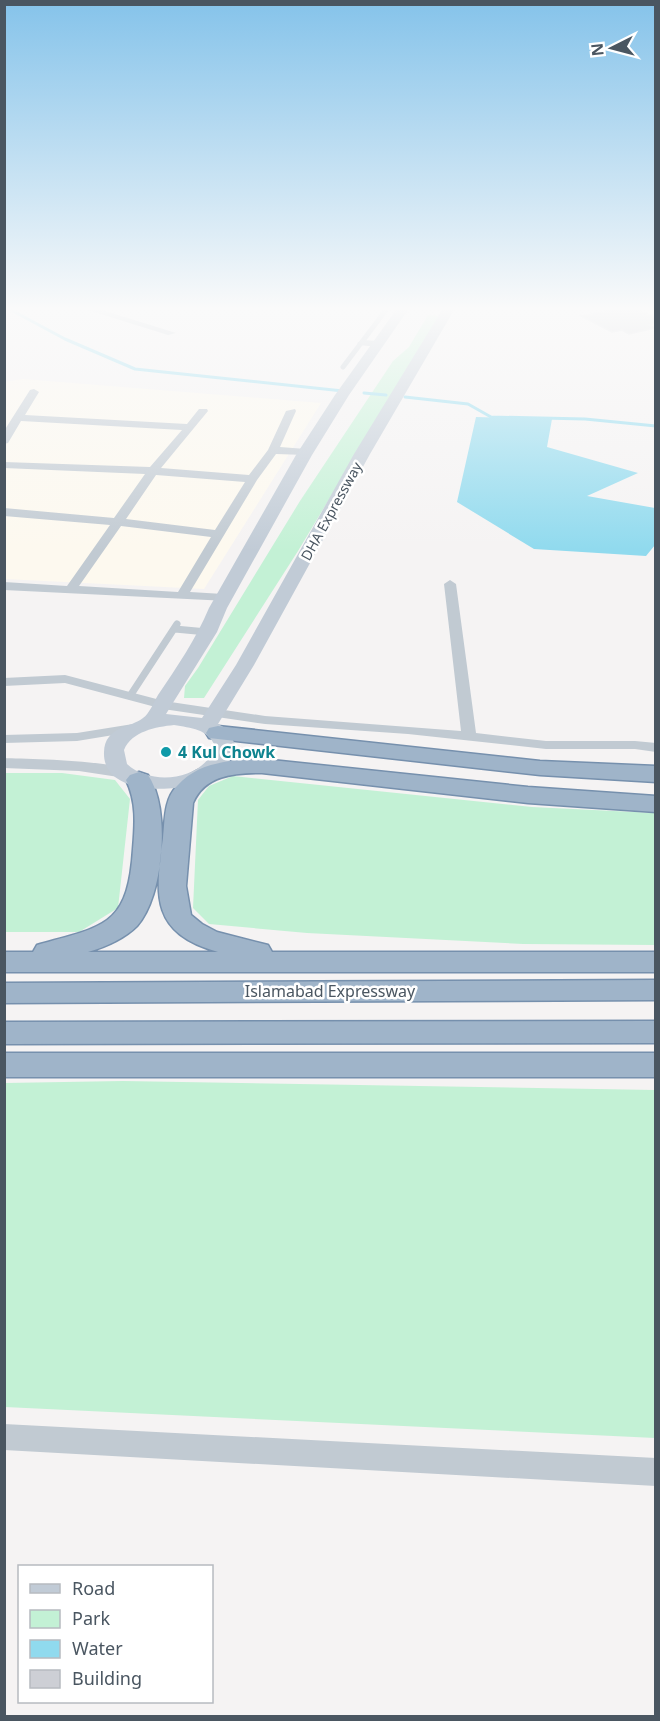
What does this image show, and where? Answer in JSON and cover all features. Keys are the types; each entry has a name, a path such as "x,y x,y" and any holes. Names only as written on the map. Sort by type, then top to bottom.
{"highway":[{"path":"213,724 540,768 656,774"},
{"path":"298,962 210,940 192,931 182,923 178,916 173,890 180,803 185,792 206,774 242,766 262,766 528,795 656,804"},
{"path":"4,961 61,950 91,941 112,932 129,916 141,895 146,851 147,799 132,776"},
{"path":"4,961 656,962"},
{"name":"Islamabad Expressway","path":"4,993 656,990"},
{"path":"4,1033 656,1032"},
{"path":"4,1065 656,1065"}],"main road":[{"path":"142,725 174,719 213,724 225,743 225,755 206,774 170,784 132,776 115,761 115,747 119,740 142,725 163,705 208,632 221,603 306,452 345,390"},
{"name":"DHA Expressway","path":"213,724 362,454 400,390"}],"street":[{"path":"4,441 34,392"},
{"path":"71,589 153,471 203,411"},
{"path":"182,595 252,479 273,450 291,411"},
{"path":"18,418 191,427"},
{"path":"273,450 306,452"},
{"path":"4,465 153,471 252,479"},
{"path":"4,512 119,522 218,534"},
{"path":"450,584 469,736"},
{"path":"4,586 182,595 221,603"},
{"path":"4,596 221,603"},
{"path":"4,682 65,679 163,705 213,724 265,720 469,736 546,745 635,745 656,748"},
{"path":"4,739 77,737 142,725"},
{"path":"4,763 79,765 132,776"},
{"path":"4,1437 656,1472"}],"lane":[{"path":"130,696 176,627 208,632"}],"shaded area":[{"path":"4,390 163,390 321,403 204,589 5,579"}],"green space":[{"path":"374,390 394,390 298,551 204,698 184,698 185,686 300,501"},
{"path":"5,773 62,773 115,780 130,799 118,908 79,932 5,932"},
{"path":"233,776 532,807 655,813 655,945 523,944 307,933 209,924 193,908 198,800 209,786"},
{"path":"123,1081 655,1090 655,1438 5,1407 5,1083"}],"water":[{"path":"476,417 552,419 547,447 638,473 587,496 655,508 655,545 646,556 534,549 457,502"}],"waterway":[{"path":"337,390 343,391"},
{"path":"364,393 386,395"},
{"path":"405,397 468,404 491,417 585,419 656,426"}],"place":[{"name":"4 Kul Chowk","path":"166,752"}]}
